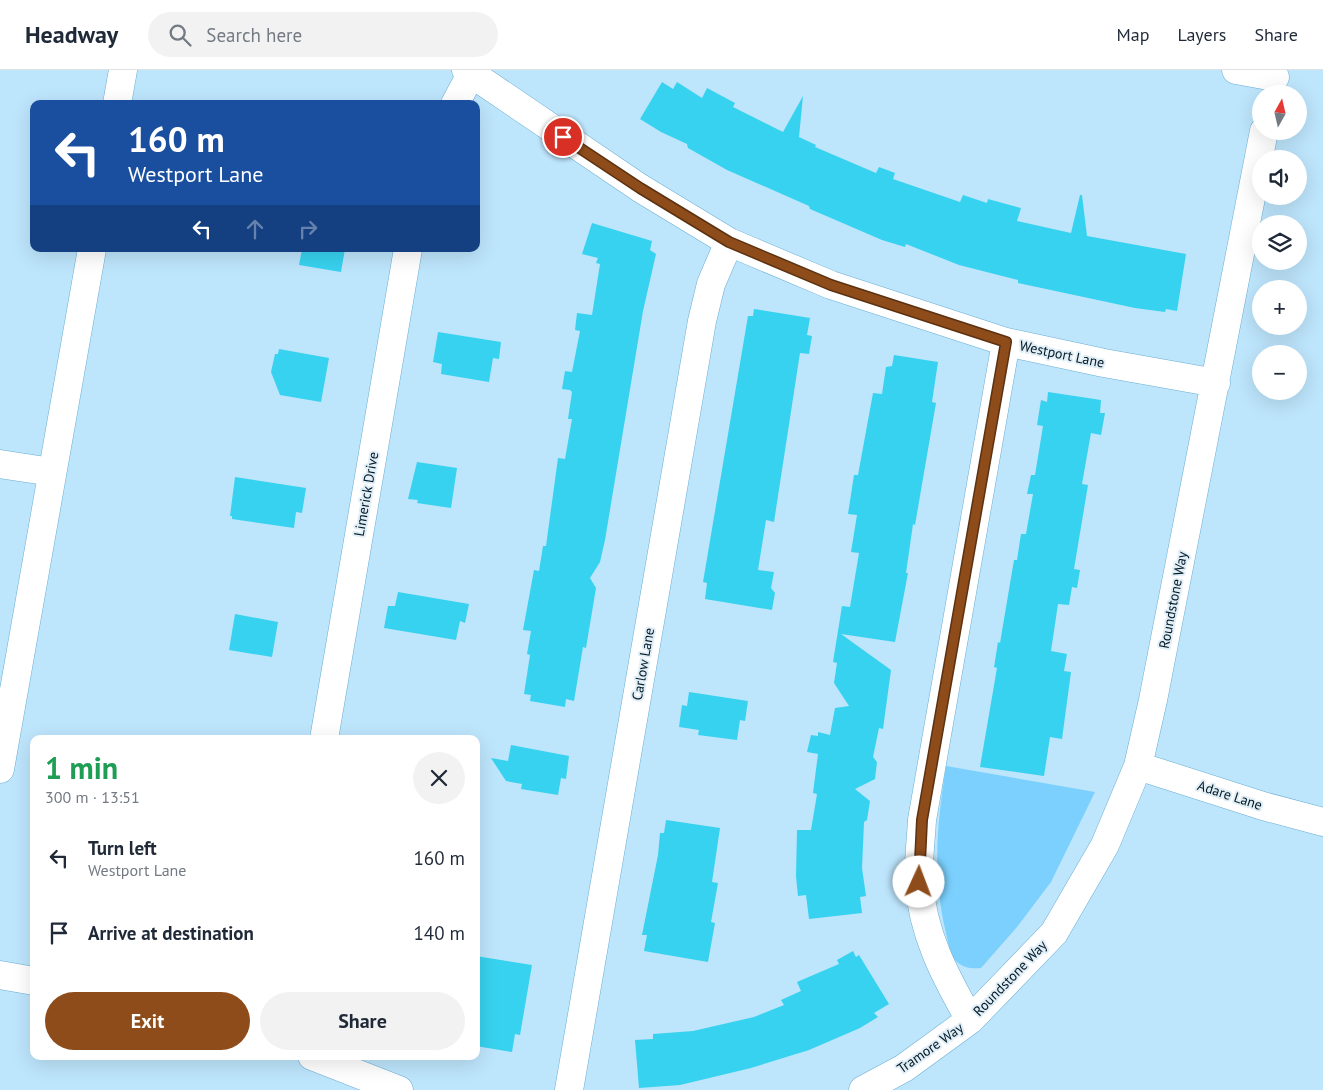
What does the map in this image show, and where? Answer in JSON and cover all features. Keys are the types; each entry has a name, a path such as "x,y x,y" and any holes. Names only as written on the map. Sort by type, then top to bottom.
{"street":[{"path":"118,100 123,70"},
{"path":"1236,70 1274,80"},
{"path":"457,100 469,72"},
{"name":"Westport Lane","path":"469,72 640,188 729,242 831,285 1006,342 1104,363 1216,383"},
{"name":"Roundstone Way","path":"970,1020 1054,933 1105,844 1138,766 1153,700 1216,383 1262,140"},
{"name":"Carlow Lane","path":"569,1090 702,321 711,284 729,242"},
{"path":"0,769 91,252"},
{"name":"Limerick Drive","path":"325,735 407,252"},
{"path":"970,1020 943,972 928,933 919,882 922,820 1006,342"},
{"path":"0,464 52,472"},
{"name":"Adare Lane","path":"1138,766 1263,806 1323,822"},
{"path":"0,975 30,980"},
{"name":"Tramore Way","path":"863,1090 904,1068 970,1020"},
{"path":"322,1060 399,1090"}],"shaded area":[{"path":"946,766 1095,792 1051,882 1017,927 981,968 965,967 954,959 942,911 937,870 937,850"}],"building":[{"path":"662,82 673,89 677,82 702,98 707,88 735,103 733,107 783,132 803,96 799,137 816,145 815,147 876,173 879,167 895,173 893,179 960,202 963,195 987,203 988,199 1021,208 1017,221 1071,233 1080,195 1082,195 1087,236 1186,254 1177,311 1166,309 1165,312 1135,308 1018,283 1018,280 959,265 906,244 905,247 882,240 810,209 809,206 727,170 688,148 687,144 661,132 640,119"},
{"path":"592,223 652,241 650,250 656,254 643,311 605,540 600,562 590,578 596,588 586,648 583,647 574,701 566,699 565,707 530,701 531,695 524,694 530,655 527,654 531,631 523,630 534,570 539,571 543,546 546,546 558,458 565,459 572,419 568,419 572,392 562,389 565,371 572,372 580,331 575,330 577,313 592,315 600,264 596,263 598,258 582,254"},
{"path":"301,252 344,252 341,272 299,265"},
{"path":"754,309 810,318 807,335 812,336 809,354 800,353 774,522 766,520 758,570 774,572 771,588 775,593 772,610 705,599 707,583 703,582 748,316 753,316"},
{"path":"438,332 501,342 499,359 493,358 489,382 441,374 442,364 433,362"},
{"path":"279,349 329,358 321,402 280,395 271,372 275,354 278,354"},
{"path":"894,355 938,362 932,402 936,403 915,525 913,524 906,573 908,573 895,642 841,634 891,670 883,729 879,728 873,757 877,762 875,779 855,789 870,801 867,820 864,822 862,868 866,896 860,897 862,913 809,919 806,895 798,896 796,876 797,830 811,830 817,794 813,793 818,754 807,752 811,735 818,736 818,732 830,735 835,708 849,706 834,683 837,663 833,662 842,606 850,607 859,553 851,552 857,515 848,514 854,475 858,475 873,393 882,394 886,367 892,366"},
{"path":"1048,392 1101,400 1100,413 1105,413 1101,435 1091,433 1082,484 1088,485 1074,569 1080,570 1077,588 1072,587 1069,605 1058,604 1051,651 1067,654 1064,671 1071,672 1062,739 1050,737 1044,776 980,767 997,668 994,667 998,642 1000,643 1014,560 1017,560 1021,534 1026,534 1033,494 1027,494 1031,475 1035,475 1043,426 1037,425 1041,400 1047,402"},
{"path":"417,462 457,468 451,508 417,503 418,500 408,499"},
{"path":"235,477 306,488 302,513 296,512 294,528 232,519 232,516 230,516"},
{"path":"398,592 469,604 465,623 460,621 456,640 384,628 388,606 395,606"},
{"path":"235,614 278,622 272,657 229,650"},
{"path":"689,692 748,701 745,721 740,720 737,740 698,735 699,730 679,727 682,705 687,706"},
{"path":"511,745 569,756 566,779 561,778 558,795 521,789 522,784 506,781 491,758 508,761"},
{"path":"666,820 720,828 712,882 718,883 711,922 715,923 708,962 644,951 647,935 642,935 658,855 660,833 664,833"},
{"path":"853,951 856,957 859,955 889,1004 874,1013 878,1017 860,1028 809,1050 751,1068 680,1085 639,1088 635,1040 653,1039 653,1034 693,1031 754,1017 784,1005 781,1000 801,991 797,982 839,964 837,960"},
{"path":"480,957 532,965 520,1035 515,1034 512,1052 480,1047"}],"route":[{"path":"563,137 640,188 729,242 831,285 1006,342 922,820 919,882"}]}
